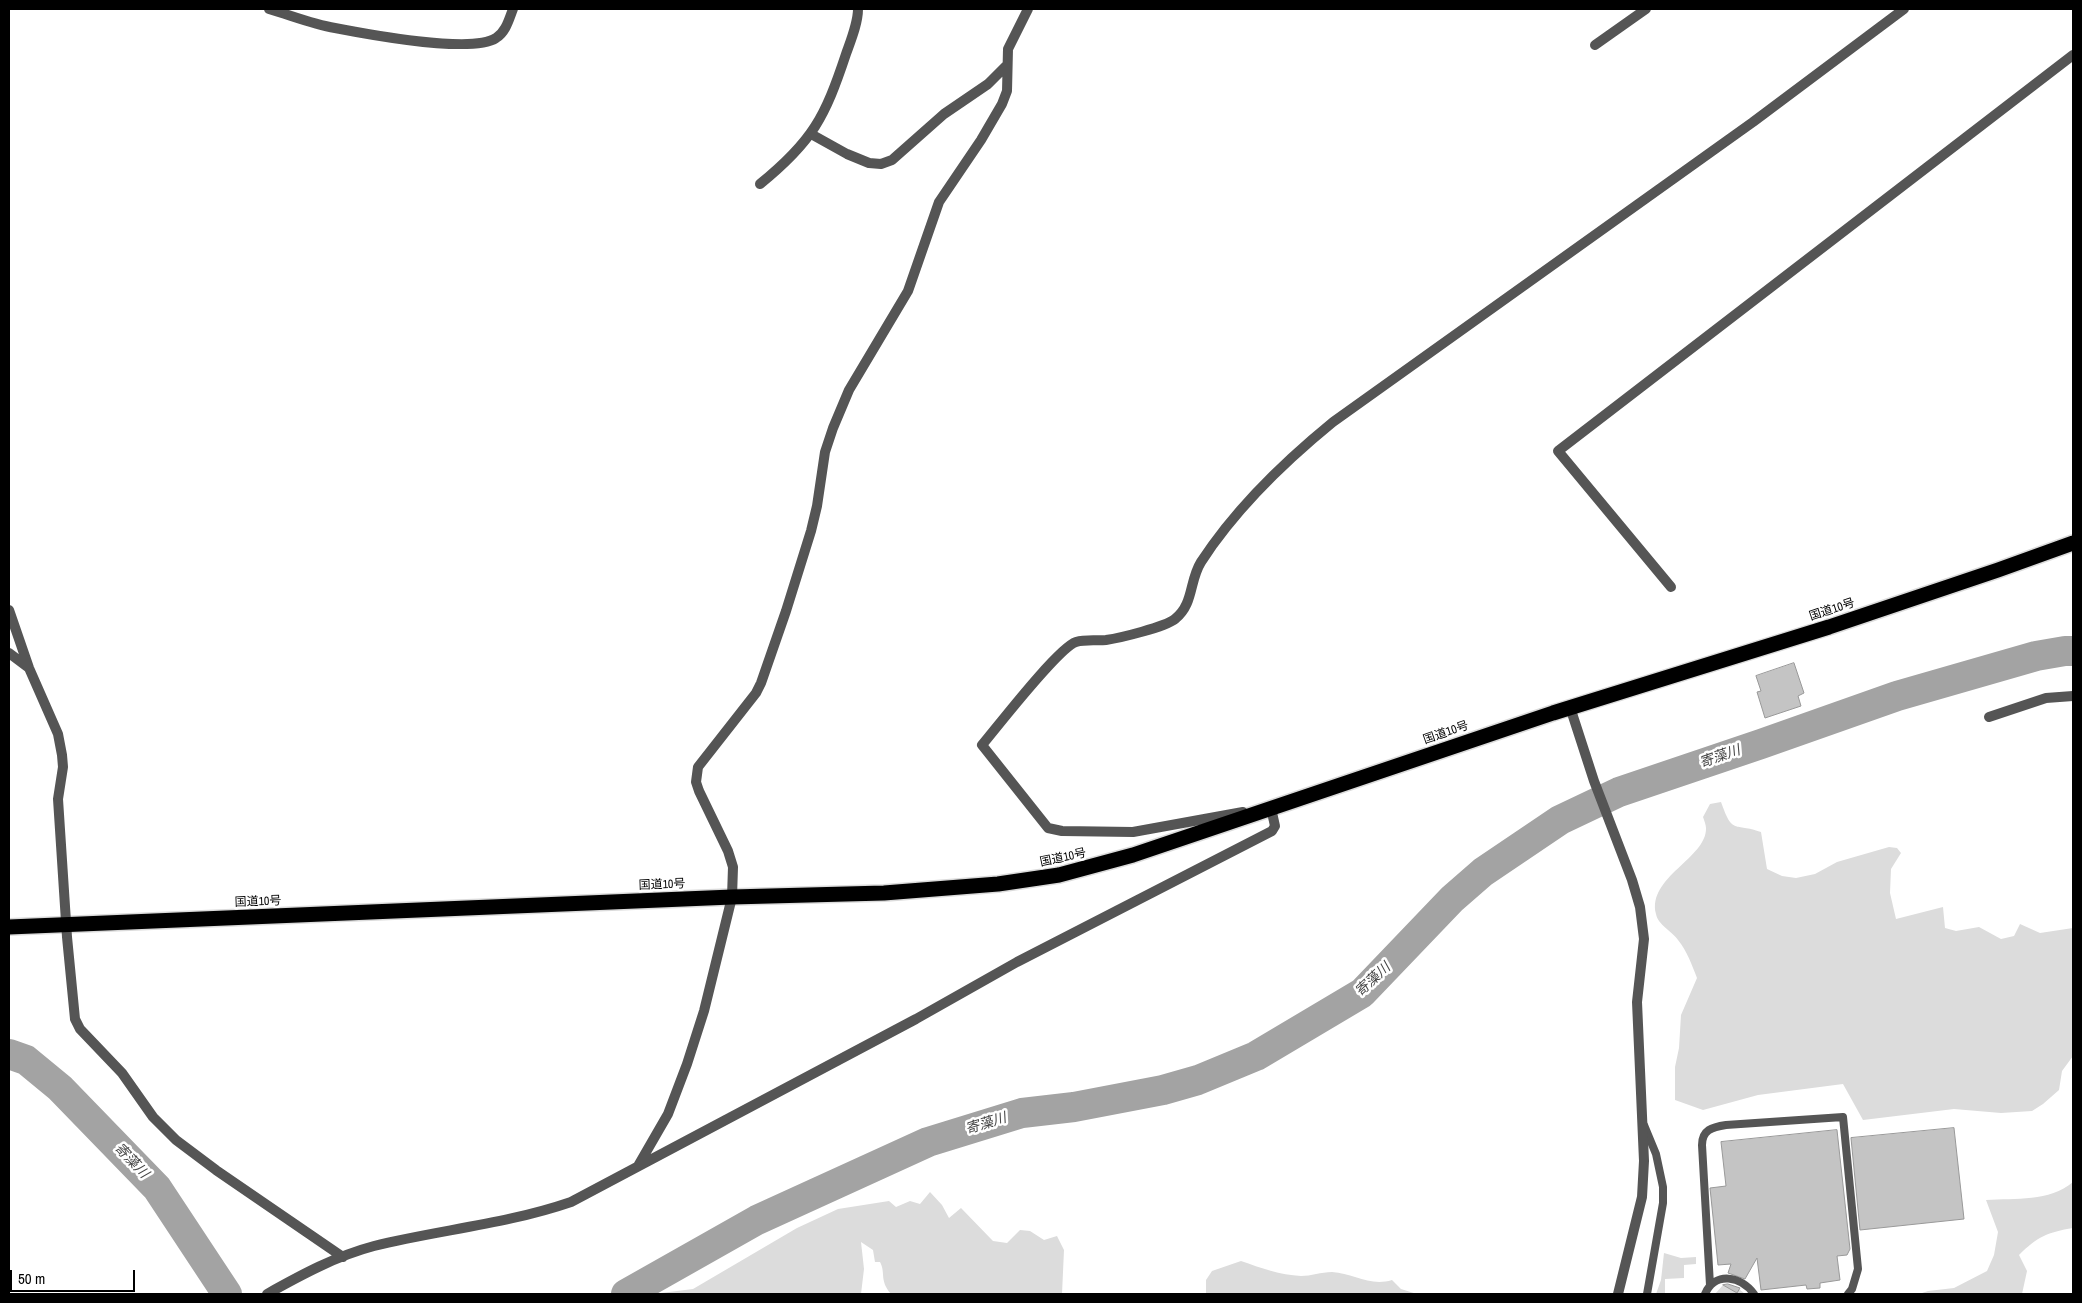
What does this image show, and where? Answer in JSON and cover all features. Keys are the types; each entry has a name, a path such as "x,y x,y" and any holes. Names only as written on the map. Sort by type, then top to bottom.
{"highway":[{"name":"国道10号","path":"9,927 894,892 1028,880 1125,858 1570,707 1828,627 2007,568 2073,543"}],"street":[{"path":"268,9 333,28 445,44 471,45 488,42 498,37 507,26 513,9"},
{"path":"760,184 799,150 811,134 833,94 853,33 858,9"},
{"path":"638,1167 668,1114 687,1064 704,1011 732,897 733,867 728,851 699,791 696,782 698,767 756,692 761,682 811,531 817,506 825,452 832,428 849,390 908,291 939,202 981,140 1002,104 1007,91 1006,66 1008,49 1028,9"},
{"path":"1595,45 1646,9"},
{"path":"271,1292 308,1272 372,1247 417,1236 540,1213 571,1202 916,1019 1017,962 1272,831 1275,826 1271,808 1216,816 1133,832 1062,831 1048,828 982,745 1033,684 1064,650 1075,642 1122,637 1162,625 1173,620 1182,612 1188,604 1195,572 1230,523 1256,493 1300,449 1333,422 1753,122 1904,9"},
{"path":"1671,587 1558,451 2073,55"},
{"path":"811,134 847,154 869,163 880,164 892,160 944,114 988,84 1006,66"},
{"path":"9,610 29,668 58,734 62,754 63,767 58,799 66,925 75,1019 80,1029 122,1073 153,1117 176,1140 343,1257"},
{"path":"9,653 29,668"},
{"path":"1989,717 2046,698 2073,696"},
{"path":"1570,707 1594,781 1636,894 1644,938 1637,1002 1644,1161 1642,1197 1618,1294"}],"lane":[{"path":"1710,1286 1702,1145 1704,1133 1709,1129 1726,1124 1843,1117 1858,1269 1852,1289 1848,1294"},
{"path":"1641,1119 1656,1154 1663,1187 1647,1294"},
{"path":"1705,1294 1710,1286 1718,1280 1731,1278 1746,1286 1754,1294"}],"shaded area":[{"path":"1721,802 1732,824 1761,832 1767,869 1782,876 1796,878 1815,874 1837,862 1889,847 1897,848 1901,853 1891,869 1890,893 1896,919 1943,907 1945,928 1956,931 1979,927 2001,939 2014,936 2020,924 2040,933 2073,928 2073,1056 2062,1071 2059,1090 2032,1111 2001,1113 1954,1109 1863,1120 1843,1084 1758,1095 1703,1110 1675,1100 1675,1067 1679,1048 1681,1015 1697,978 1681,944 1657,918 1656,901 1660,889 1668,878 1688,859 1704,839 1706,828 1703,817 1710,804"},
{"path":"2073,1182 2073,1228 2043,1236 2019,1255 2027,1271 2022,1294 1919,1294 1954,1288 1987,1271 1994,1255 1998,1232 1986,1200 2043,1196 2054,1193"},
{"path":"930,1192 942,1205 949,1218 961,1208 993,1241 1007,1243 1020,1230 1030,1231 1044,1240 1057,1236 1064,1250 1062,1294 891,1294 885,1285 880,1262 875,1262 873,1250 861,1242 864,1269 861,1294 653,1294 693,1289 797,1228 838,1209 889,1201 896,1207 910,1201 920,1204"},
{"path":"1664,1253 1681,1258 1696,1257 1696,1264 1684,1265 1684,1278 1665,1279 1665,1294 1656,1294 1661,1280"},
{"path":"1241,1261 1271,1271 1293,1275 1305,1276 1332,1272 1376,1282 1392,1280 1401,1289 1417,1294 1206,1294 1206,1280 1212,1271"},
{"path":"1723,1285 1737,1293 1739,1289 1745,1294 1715,1294"}],"building":[{"path":"1794,663 1804,693 1798,696 1801,706 1765,718 1757,692 1761,691 1756,676"},
{"path":"1954,1128 1964,1219 1860,1230 1851,1138"},
{"path":"1837,1130 1850,1249 1847,1255 1837,1256 1840,1280 1820,1283 1820,1288 1807,1289 1806,1285 1761,1290 1757,1258 1745,1279 1728,1273 1731,1264 1718,1265 1710,1188 1726,1186 1721,1142"},
{"path":"1728,1284 1740,1288 1737,1293 1723,1285"}],"waterway":[{"name":"寄藻川","path":"626,1294 757,1220 928,1142 1022,1113 1074,1107 1163,1090 1198,1080 1256,1056 1362,993 1452,899 1483,872 1560,820 1619,792 1897,696 2036,656 2073,651"},
{"name":"寄藻川","path":"9,1054 26,1060 60,1088 157,1188 227,1294"}]}
